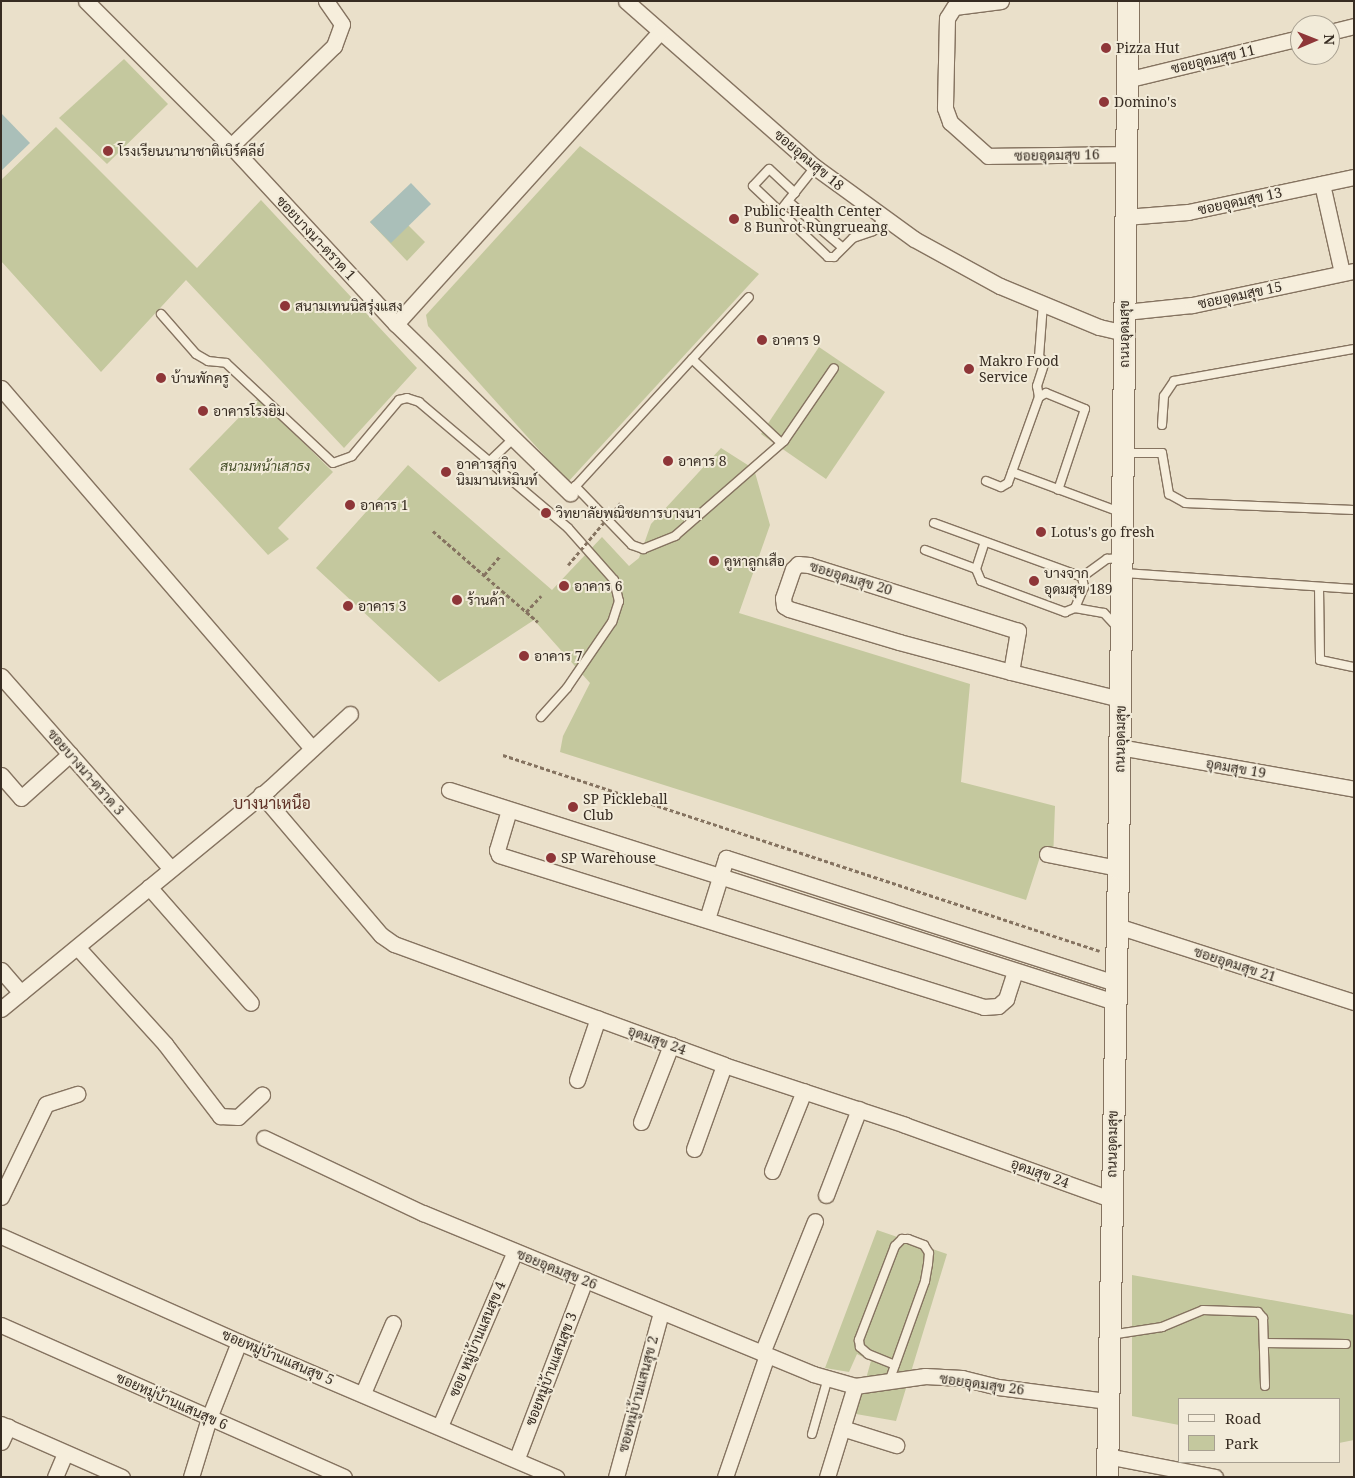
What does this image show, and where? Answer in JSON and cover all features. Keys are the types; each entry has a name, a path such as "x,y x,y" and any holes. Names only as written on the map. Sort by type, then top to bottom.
{"main road":[{"name":"ถนนอุดมสุข","path":"1107,1466 1124,453 1128,1"}],"street":[{"name":"ซอยบางนา-ตราด 1","path":"86,1 232,146 396,324 513,439 572,490"},
{"path":"232,146 334,46 342,24 326,1"},
{"name":"ซอยอุดมสุข 18","path":"626,1 815,167 884,218 1000,286 1100,328 1125,323"},
{"name":"ซอยอุดมสุข 16","path":"1001,1 954,6 947,18 944,108 950,122 988,156 1126,154"},
{"path":"1340,30 1354,26"},
{"path":"396,324 660,32"},
{"name":"ซอยอุดมสุข 11","path":"1126,80 1290,40"},
{"name":"ซอยอุดมสุข 13","path":"1125,217 1188,212 1354,177"},
{"path":"1322,184 1348,272"},
{"name":"ซอยอุดมสุข 15","path":"1125,323 1192,306 1348,272"},
{"path":"1,388 312,748"},
{"name":"ซอยอุดมสุข 20","path":"1011,672 1018,630 809,565 798,564 793,569 783,598 784,606 789,609 1011,672 1120,699"},
{"name":"ซอยบางนา-ตราด 3","path":"1,676 170,868"},
{"path":"1,1009 78,948 170,868 261,794 350,714"},
{"name":"อุดมสุข 19","path":"1119,747 1354,789"},
{"path":"1,775 20,798 70,754"},
{"path":"449,790 1019,972 1115,993"},
{"name":"อุดมสุข 24","path":"261,794 381,935 394,944 724,1065 859,1109 1111,1199"},
{"path":"509,810 497,850 499,855 984,1007 998,1006 1006,999 1019,972 1030,956"},
{"path":"1047,854 1118,868"},
{"path":"707,920 726,858 1030,956 1115,993"},
{"path":"149,887 251,1003"},
{"name":"ซอยอุดมสุข 21","path":"1116,926 1354,1002"},
{"path":"78,948 165,1044 220,1116 238,1116 262,1095"},
{"path":"1,970 21,993"},
{"path":"577,1080 598,1018"},
{"path":"641,1122 670,1045"},
{"path":"694,1148 724,1065"},
{"path":"772,1171 804,1091"},
{"path":"1,1197 46,1104 77,1094"},
{"path":"826,1195 859,1109"},
{"name":"ซอยอุดมสุข 26","path":"264,1138 423,1213 661,1312 828,1378 855,1386 893,1372 962,1378 998,1387 1108,1401"},
{"path":"725,1477 765,1354 815,1221"},
{"name":"ซอยหมู่บ้านแสนสุข 5","path":"1,1236 239,1342 517,1458 556,1477"},
{"name":"ซอย หมู่บ้านแสนสุข 4","path":"440,1426 515,1251"},
{"name":"ซอยหมู่บ้านแสนสุข 3","path":"517,1458 586,1280"},
{"name":"ซอยหมู่บ้านแสนสุข 2","path":"616,1477 661,1312"},
{"path":"363,1393 393,1323"},
{"name":"ซอยหมู่บ้านแสนสุข 6","path":"1,1325 344,1477"},
{"path":"191,1477 209,1418 239,1342"},
{"path":"827,1477 855,1386"},
{"path":"1,1442 4,1425 65,1454 122,1477"},
{"path":"842,1428 896,1445"},
{"path":"55,1477 65,1454"},
{"path":"1107,1466 1215,1477"}],"lane":[{"path":"780,211 815,167"},
{"path":"795,193 769,169 753,186 828,257 834,257 853,238 873,231 884,218"},
{"path":"788,201 843,248"},
{"path":"749,297 572,490 632,545 643,549 675,536 782,443 834,368"},
{"path":"986,482 1005,486 1040,397 1037,386 1046,362 1038,358 1043,304"},
{"path":"161,314 196,354 208,361 226,362 333,463 352,456 399,400 407,398 419,402 568,528 614,580 619,601 612,622 567,688 541,717"},
{"path":"1162,424 1164,396 1174,382 1354,349"},
{"path":"692,359 782,443"},
{"path":"1040,397 1046,393 1085,409 1058,490"},
{"path":"489,462 513,439"},
{"path":"1124,453 1162,454 1170,494 1185,503 1354,510"},
{"path":"1012,472 1122,513"},
{"path":"934,523 1082,577"},
{"path":"985,542 976,568 981,581 1065,612 1076,608 1104,613 1121,631"},
{"path":"925,550 976,568"},
{"path":"1082,577 1107,559 1122,565 1319,587 1354,589"},
{"path":"1076,608 1084,587 1082,577"},
{"path":"1319,587 1320,660 1354,667"},
{"path":"902,1239 908,1239 924,1245 929,1253 928,1264 893,1372 860,1347 859,1340 895,1246 902,1239"},
{"path":"1108,1335 1162,1327 1203,1310 1250,1309 1258,1312 1263,1318 1265,1386"},
{"path":"1264,1343 1346,1344"},
{"path":"812,1434 828,1378"}],"path":[{"path":"568,565 620,503"},
{"path":"433,531 538,622"},
{"path":"484,575 500,556"},
{"path":"526,612 541,596"},
{"path":"503,755 1116,957"}],"green space":[{"path":"124,59 168,104 107,164 59,118"},
{"path":"56,127 197,268 261,200 417,368 344,448 186,280 101,372 1,261 1,180"},
{"path":"580,146 759,274 568,482 428,326 426,315"},
{"path":"388,205 425,242 407,261 370,222"},
{"path":"819,347 885,392 826,479 761,434"},
{"name":"สนามหน้าเสาธง","path":"258,398 333,472 278,528 289,539 268,555 189,469"},
{"path":"721,448 754,469 770,525 739,613 970,684 961,782 1055,806 1053,861 1040,857 1026,900 560,752 563,736 590,683 534,620 439,682 316,568 408,465 552,590 602,537 629,566 639,558 651,524"},
{"path":"877,1230 947,1254 896,1421 856,1414 871,1361 857,1354 849,1372 825,1368"},
{"path":"1132,1275 1354,1315 1354,1440 1340,1443 1340,1398 1178,1398 1178,1425 1132,1416"}],"water":[{"path":"1,113 30,143 1,171"},
{"path":"411,183 431,204 391,243 370,222"}],"place":[{"name":"Pizza Hut","path":"1106,48"},
{"name":"Domino's","path":"1104,102"},
{"name":"โรงเรียนนานาชาติเบิร์คลีย์","path":"108,151"},
{"name":"Public Health Center 8 Bunrot Rungrueang","path":"734,219"},
{"name":"สนามเทนนิสรุ่งแสง","path":"285,306"},
{"name":"อาคาร 9","path":"762,340"},
{"name":"Makro Food Service","path":"969,369"},
{"name":"บ้านพักครู","path":"161,378"},
{"name":"อาคารโรงยิม","path":"203,411"},
{"name":"อาคาร 8","path":"668,461"},
{"name":"อาคารสุกิจ นิมมานเหมินท์","path":"446,472"},
{"name":"อาคาร 1","path":"350,505"},
{"name":"วิทยาลัยพณิชยการบางนา","path":"546,513"},
{"name":"Lotus's go fresh","path":"1041,532"},
{"name":"คูหาลูกเสือ","path":"714,561"},
{"name":"บางจาก อุดมสุข 189","path":"1034,581"},
{"name":"อาคาร 6","path":"564,586"},
{"name":"ร้านค้า","path":"457,600"},
{"name":"อาคาร 3","path":"348,606"},
{"name":"อาคาร 7","path":"524,656"},
{"name":"SP Pickleball Club","path":"573,807"},
{"name":"SP Warehouse","path":"551,858"}],"district":[{"name":"บางนาเหนือ","path":"272,803"}]}
